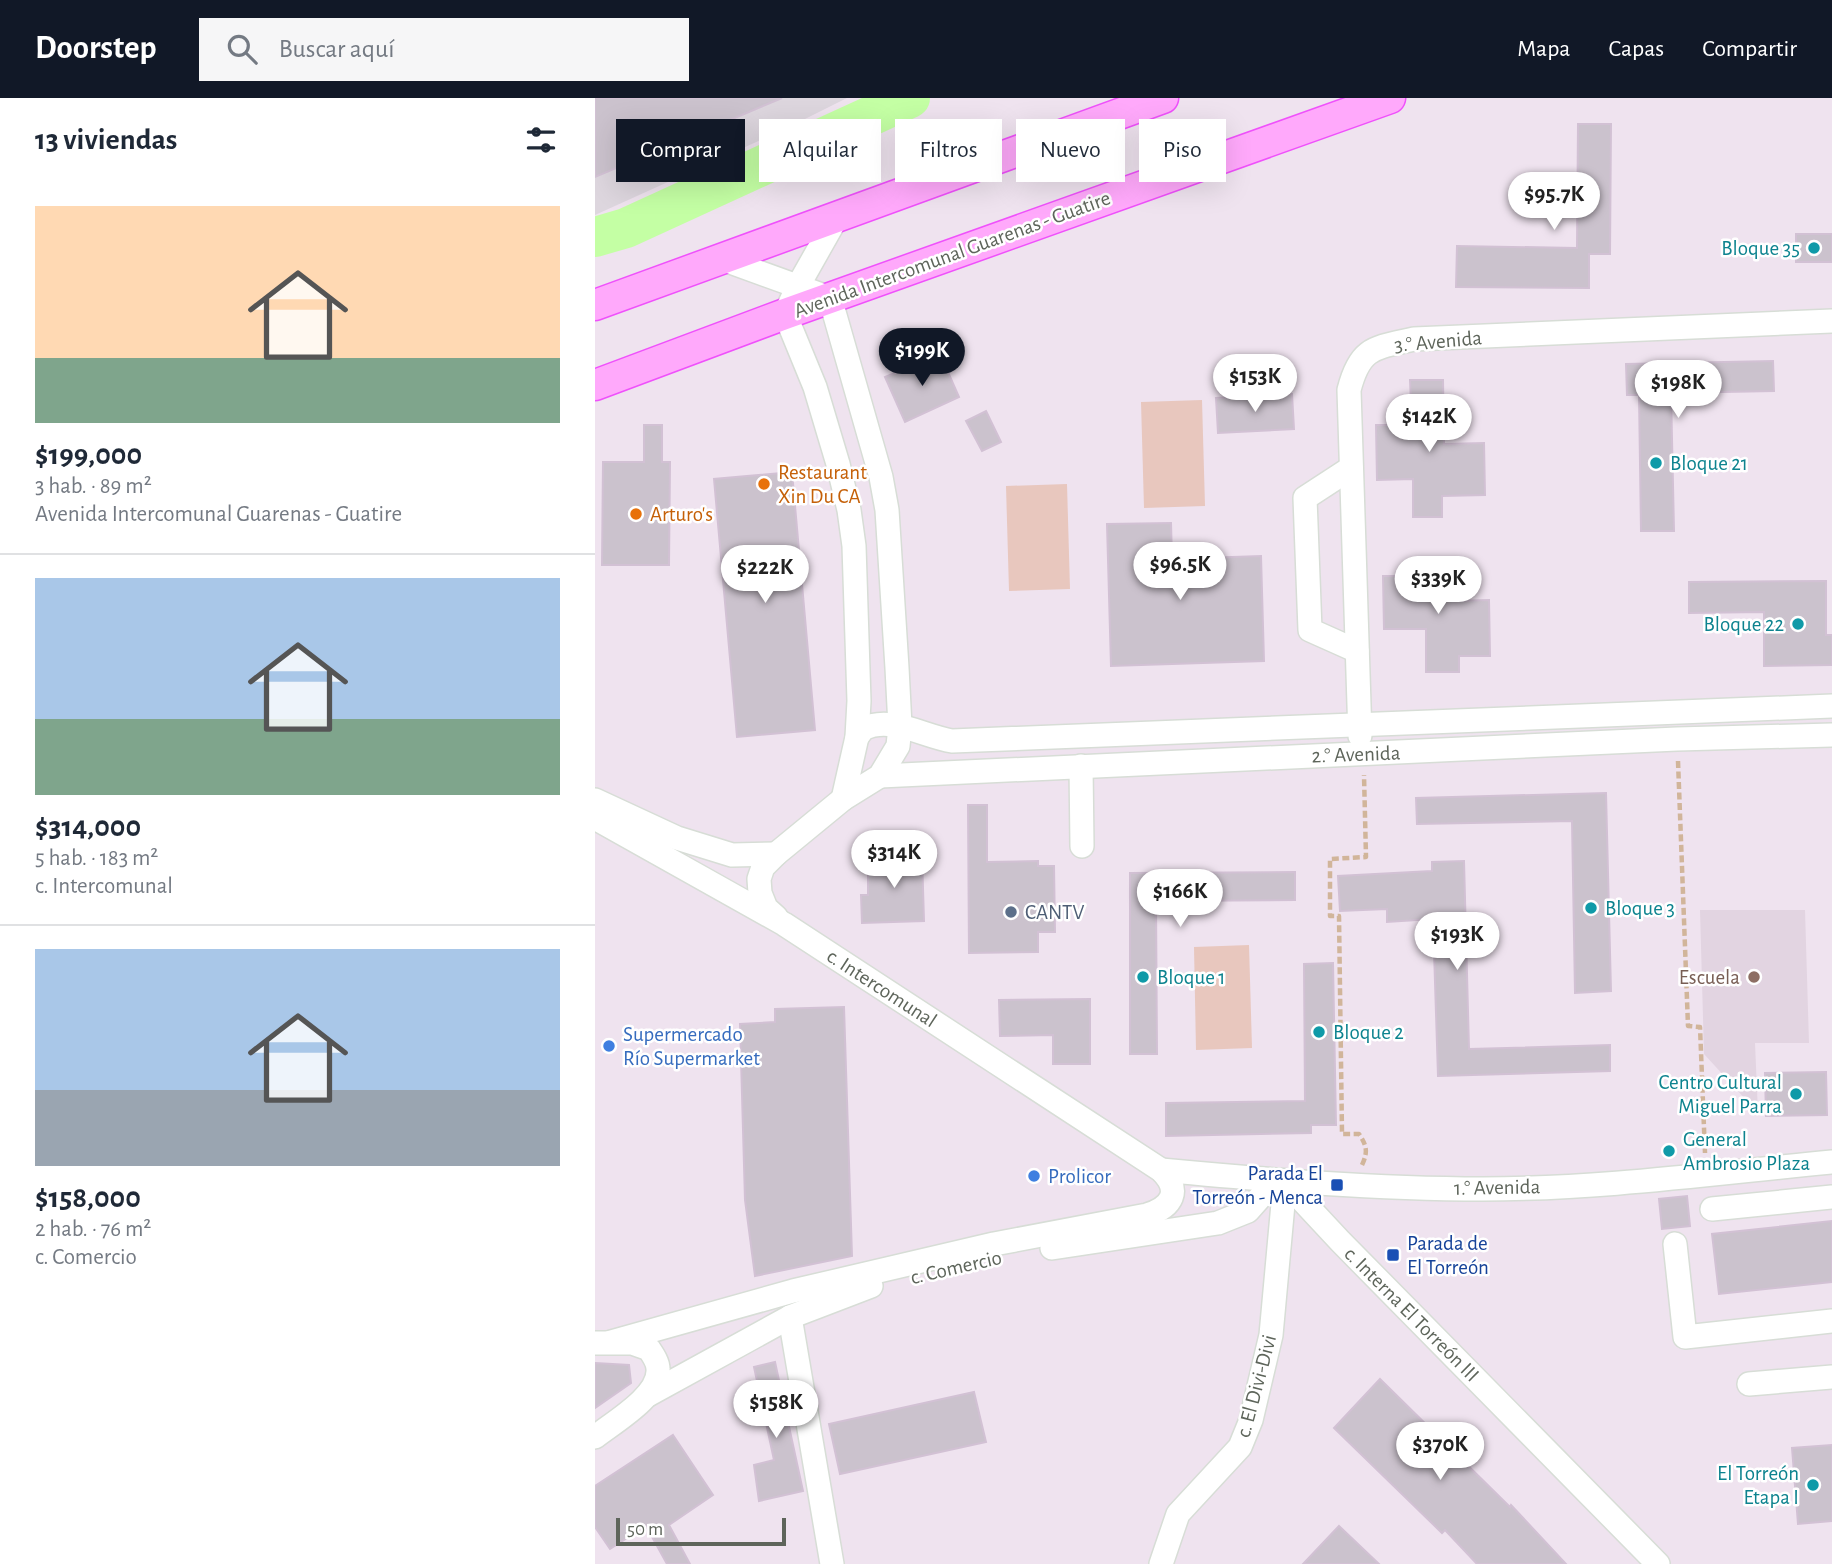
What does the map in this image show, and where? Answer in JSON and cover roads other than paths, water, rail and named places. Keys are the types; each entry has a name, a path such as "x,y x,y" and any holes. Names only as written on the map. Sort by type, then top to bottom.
{"main road":[{"path":"595,305 1163,98"},
{"name":"Avenida Intercomunal Guarenas - Guatire","path":"595,386 785,314 1390,98"}],"street":[{"path":"837,217 785,314 815,387 849,510 857,599 859,701 857,737 843,799"},
{"path":"722,259 830,298"},
{"name":"2.° Avenida","path":"784,924 766,908 760,893 759,879 763,867 843,799 880,776 898,746 900,726 887,510 881,477 830,298"},
{"name":"3.° Avenida","path":"1362,753 1349,390 1355,369 1374,348 1414,339 1832,321"},
{"path":"1351,468 1305,498 1310,630 1357,651"},
{"path":"857,737 870,725 900,726 931,738 952,741 1832,706"},
{"name":"2.° Avenida","path":"880,776 1362,753 1832,735"},
{"path":"1081,766 1082,846"},
{"path":"595,800 677,838 732,855 776,854"},
{"name":"c. Intercomunal","path":"595,818 784,924 1161,1170"},
{"name":"1.° Avenida","path":"1161,1170 1341,1185 1484,1189 1602,1184 1832,1162"},
{"path":"1146,1234 1171,1200 1172,1183 1161,1170"},
{"name":"c. Comercio","path":"595,1437 648,1395 790,1317 859,1289 985,1258 1219,1223 1248,1211 1275,1181"},
{"name":"c. El Divi-Divi","path":"1161,1564 1178,1514 1240,1447 1251,1420 1271,1335 1275,1181"},
{"name":"c. Interna El Torreón III","path":"1275,1181 1340,1241 1658,1564"},
{"path":"1712,1209 1832,1197"},
{"path":"603,1342 793,1291 995,1244 1147,1215 1165,1208"},
{"path":"1675,1244 1685,1337 1832,1321"},
{"path":"790,1317 832,1564"},
{"path":"603,1342 632,1343 649,1349 658,1369 656,1381 648,1395"},
{"path":"1749,1384 1832,1377"}],"waterway":[{"path":"595,237 626,228 910,98"}],"place":[{"name":"Bloque 35","path":"1814,248"},
{"name":"Bloque 21","path":"1656,463"},
{"name":"Restaurant Xin Du CA","path":"764,484"},
{"name":"Arturo's","path":"636,514"},
{"name":"Bloque 22","path":"1798,624"},
{"name":"Bloque 3","path":"1591,908"},
{"name":"CANTV","path":"1011,912"},
{"name":"Bloque 1","path":"1143,977"},
{"name":"Escuela","path":"1754,977"},
{"name":"Bloque 2","path":"1319,1032"},
{"name":"Supermercado Río Supermarket","path":"609,1046"},
{"name":"Centro Cultural Miguel Parra","path":"1796,1094"},
{"name":"General Ambrosio Plaza","path":"1669,1151"},
{"name":"Prolicor","path":"1034,1176"},
{"name":"Parada El Torreón - Menca","path":"1337,1185"},
{"name":"Parada de El Torreón","path":"1393,1255"},
{"name":"El Torreón Etapa I","path":"1813,1485"}]}
